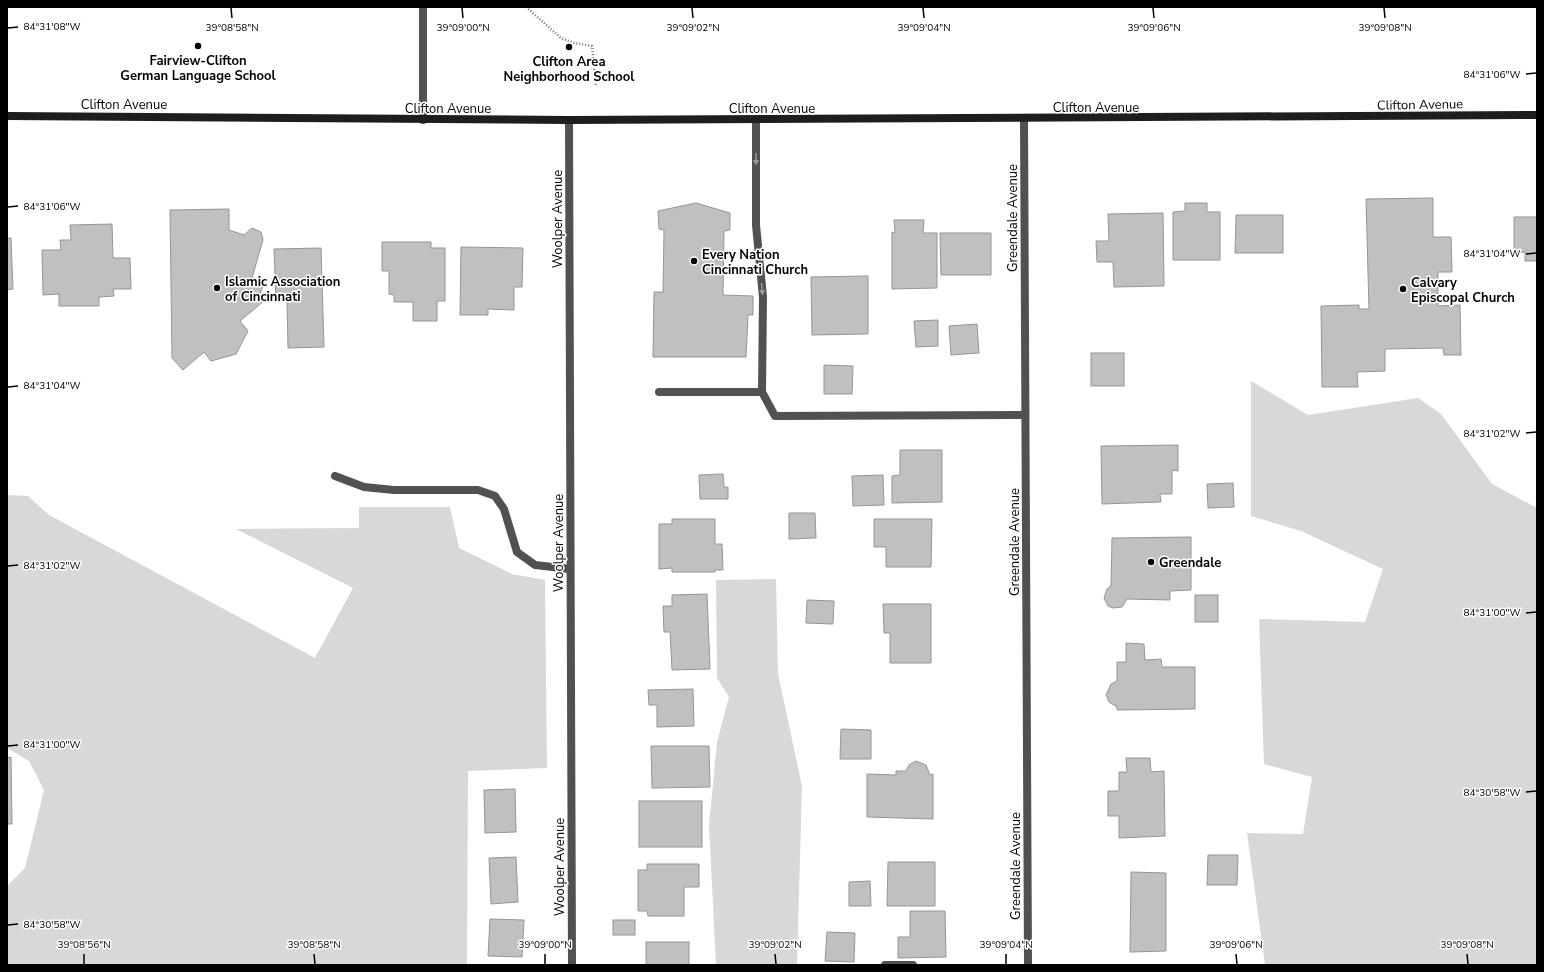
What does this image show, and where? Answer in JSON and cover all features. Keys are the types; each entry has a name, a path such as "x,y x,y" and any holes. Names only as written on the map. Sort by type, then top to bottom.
{"main road":[{"name":"Clifton Avenue","path":"7,116 423,120 756,120 1537,115"}],"street":[{"path":"423,7 423,120"},
{"name":"Greendale Avenue","path":"1024,119 1028,965"},
{"name":"Woolper Avenue","path":"569,120 572,965"},
{"path":"756,120 756,225 763,297 762,392 775,416 1025,415"},
{"path":"659,392 762,392"},
{"path":"335,476 364,486 394,490 478,490 495,496 504,509 517,552 535,565 570,569"},
{"path":"885,965 913,965"}],"path":[{"path":"526,7 561,38 574,43 592,46 596,87"}],"shaded area":[{"path":"1251,381 1308,415 1418,398 1441,414 1492,484 1537,508 1537,965 1265,965 1247,833 1303,834 1312,777 1264,764 1259,619 1365,622 1383,569 1301,531 1251,516"},
{"path":"7,495 28,496 49,515 315,658 353,588 236,529 359,528 359,507 450,507 459,548 512,574 545,580 547,768 468,771 467,965 7,965 7,886 25,868 44,790 29,761 7,748"},
{"path":"776,579 778,674 802,786 797,965 716,965 709,825 717,742 729,697 717,678 716,580"}],"building":[{"name":"Calvary Episcopal Church","path":"1433,198 1433,237 1451,237 1452,272 1438,272 1438,306 1460,305 1461,355 1444,355 1443,348 1385,349 1385,371 1357,372 1358,387 1322,387 1321,306 1359,305 1359,309 1369,309 1366,199"},
{"name":"Every Nation Cincinnati Church","path":"696,203 730,213 730,230 724,231 723,295 753,296 753,315 748,315 746,357 653,357 654,292 663,292 664,230 659,229 658,211"},
{"path":"1185,203 1207,203 1207,212 1220,212 1220,260 1173,260 1173,212 1185,211"},
{"name":"Islamic Association of Cincinnati","path":"229,209 229,230 244,235 252,228 261,232 263,240 252,278 264,281 260,295 264,301 240,321 248,331 236,354 211,361 204,352 183,370 172,358 170,210"},
{"path":"1163,213 1164,286 1114,287 1113,262 1097,262 1096,241 1109,241 1108,214"},
{"path":"1236,215 1283,215 1283,253 1235,253"},
{"path":"1514,217 1537,217 1537,261 1525,261 1525,252 1514,253"},
{"path":"894,220 924,220 923,233 937,233 937,288 892,289 892,232 895,233"},
{"path":"112,224 113,258 130,258 131,289 113,289 114,296 99,297 99,306 59,306 59,294 43,295 42,250 61,250 60,240 71,240 70,225"},
{"path":"940,233 991,233 991,275 941,275"},
{"path":"7,238 11,238 13,289 7,290"},
{"path":"382,242 431,242 431,248 445,248 445,301 437,301 437,321 413,321 413,302 394,302 394,295 389,294 389,271 382,271"},
{"path":"461,247 523,248 522,287 514,287 514,310 488,309 488,315 460,315"},
{"path":"321,248 324,347 288,348 287,300 276,301 274,249"},
{"path":"868,276 868,334 812,335 811,277"},
{"path":"938,320 938,346 916,347 914,321"},
{"path":"977,324 979,353 951,355 949,326"},
{"path":"1091,353 1124,353 1124,386 1091,386"},
{"path":"824,365 853,366 852,394 824,394"},
{"path":"1178,445 1178,471 1172,470 1172,494 1160,494 1161,502 1102,504 1101,446"},
{"path":"900,450 942,450 942,502 892,503 892,476 900,475"},
{"path":"723,474 724,487 728,487 728,499 700,499 699,475"},
{"path":"883,475 884,505 853,506 852,476"},
{"path":"1233,483 1234,507 1208,508 1207,484"},
{"path":"789,513 815,513 816,538 789,539"},
{"path":"672,519 715,519 715,544 722,544 723,570 715,570 715,572 672,572 672,568 659,569 659,524 672,524"},
{"path":"874,519 932,519 931,567 886,567 886,547 874,547"},
{"name":"Greendale","path":"1191,537 1191,590 1170,591 1170,600 1127,599 1122,607 1113,608 1108,606 1104,598 1107,589 1111,586 1112,538"},
{"path":"707,594 710,669 672,670 670,632 664,632 663,606 672,606 672,595"},
{"path":"1195,595 1218,595 1218,622 1195,622"},
{"path":"807,600 834,601 833,624 806,623"},
{"path":"883,604 931,604 931,663 890,663 890,633 884,633"},
{"path":"1126,643 1144,644 1145,660 1161,659 1162,667 1195,667 1195,709 1117,710 1117,707 1109,702 1106,695 1111,684 1117,681 1117,662 1126,662"},
{"path":"693,689 694,726 657,727 657,705 649,705 648,690"},
{"path":"841,729 871,730 871,759 840,759"},
{"path":"651,746 709,746 710,787 652,788"},
{"path":"11,757 12,824 7,824 7,758"},
{"path":"1126,758 1150,758 1151,772 1164,771 1165,836 1119,838 1119,816 1108,816 1108,791 1119,791 1119,772 1127,772"},
{"path":"916,761 926,765 930,775 933,774 933,819 867,817 867,774 896,775 896,771 906,771 909,765"},
{"path":"515,789 516,832 485,833 484,790"},
{"path":"639,801 702,801 702,847 639,847"},
{"path":"1208,855 1238,855 1237,885 1207,885"},
{"path":"516,857 518,902 491,904 489,858"},
{"path":"888,862 935,862 935,906 887,906"},
{"path":"647,864 699,864 699,887 684,887 684,916 648,916 647,911 638,911 638,870 647,870"},
{"path":"1131,872 1166,873 1166,951 1130,952"},
{"path":"870,881 871,906 849,906 849,882"},
{"path":"910,911 945,911 946,957 898,958 898,937 910,937"},
{"path":"490,919 524,920 522,957 488,956"},
{"path":"613,920 635,920 635,935 613,935"},
{"path":"827,932 855,933 854,962 825,961"},
{"path":"646,942 689,942 689,965 646,965"}],"place":[{"name":"Fairview-Clifton German Language School","path":"198,46"},
{"name":"Clifton Area Neighborhood School","path":"569,47"},
{"name":"Every Nation Cincinnati Church","path":"694,261"},
{"name":"Islamic Association of Cincinnati","path":"217,288"},
{"name":"Calvary Episcopal Church","path":"1403,289"},
{"name":"Greendale","path":"1151,562"}]}
